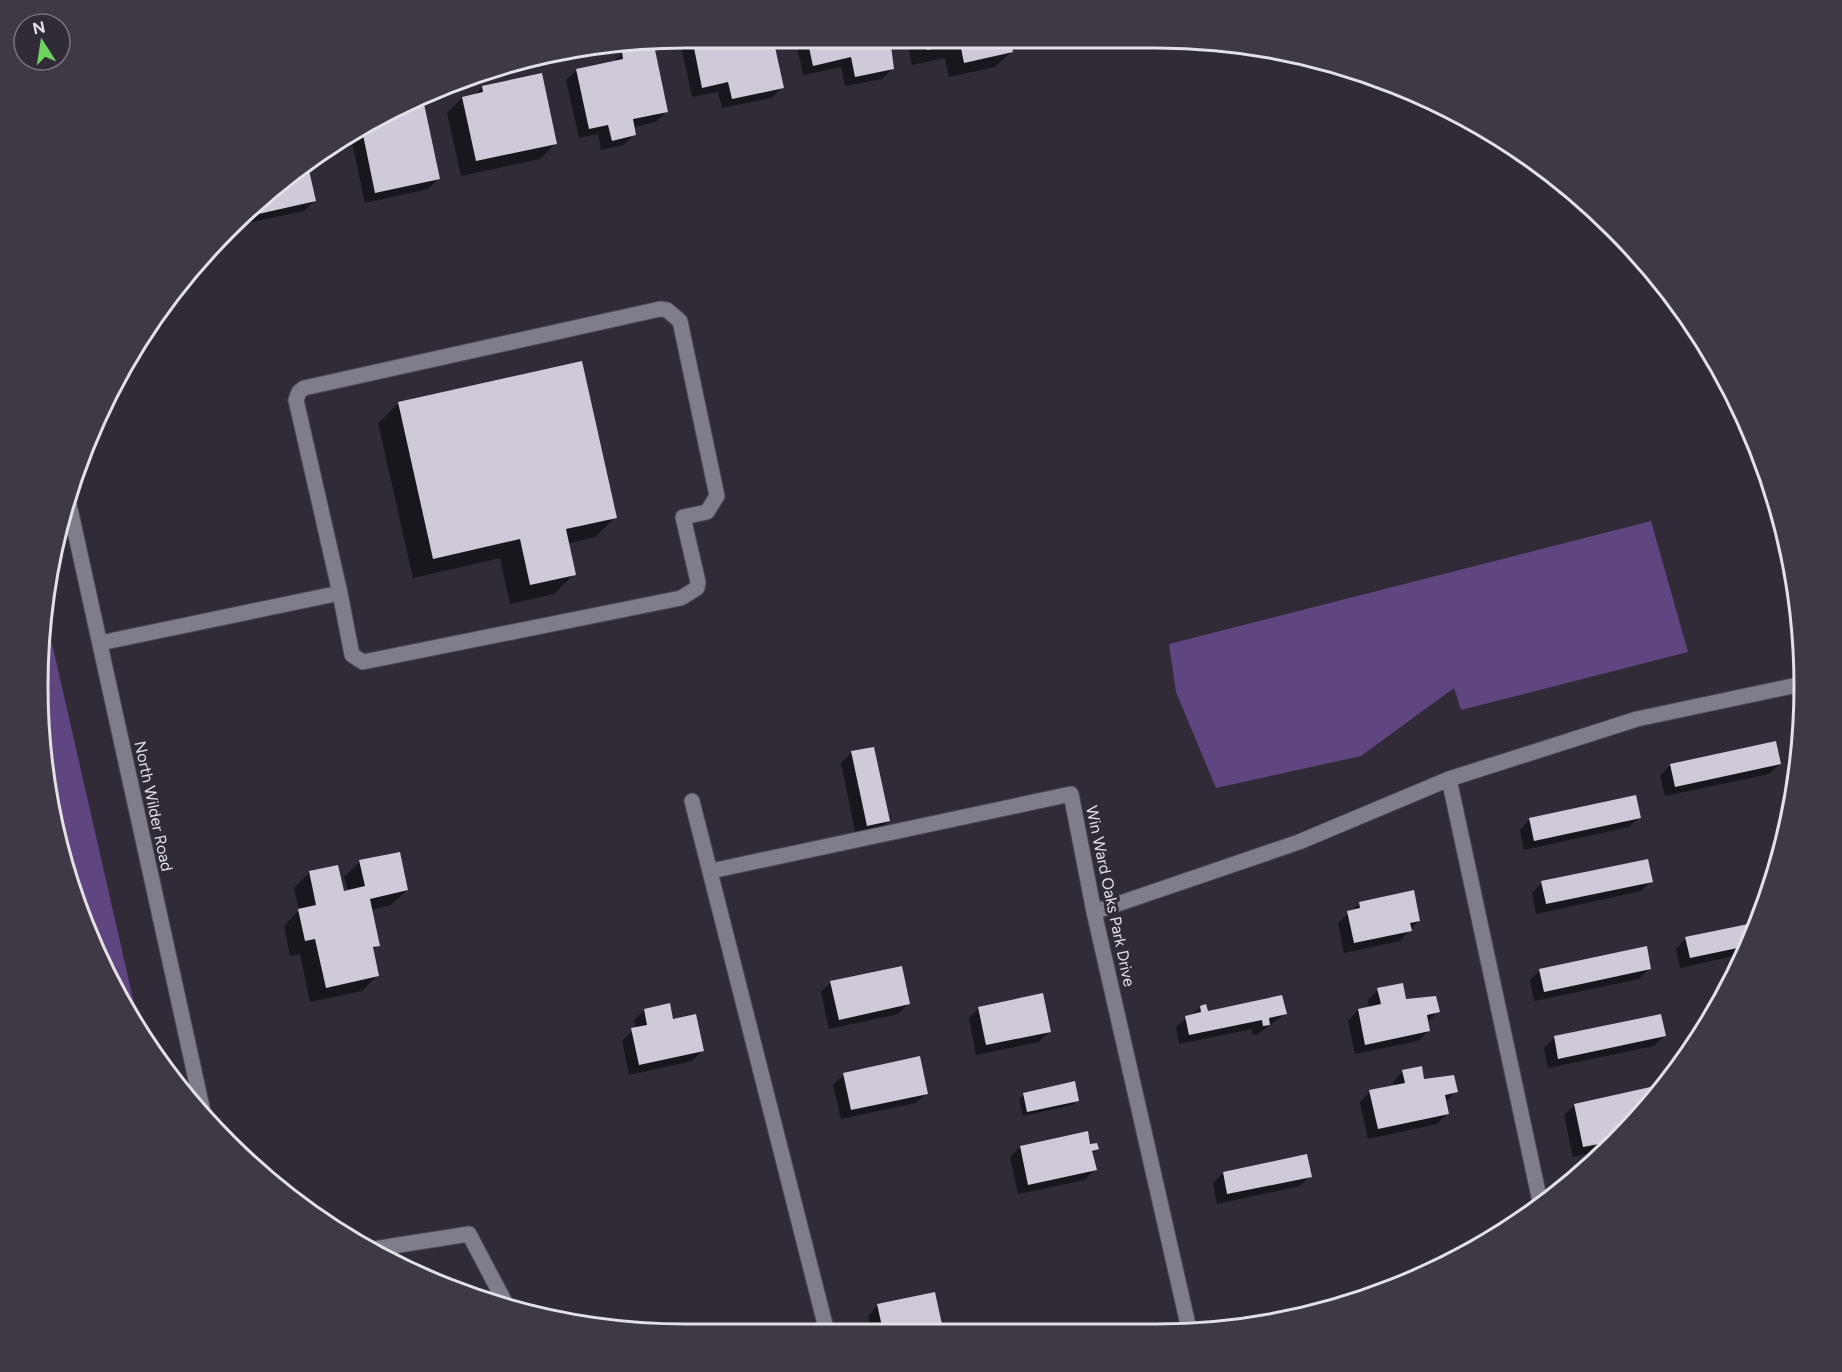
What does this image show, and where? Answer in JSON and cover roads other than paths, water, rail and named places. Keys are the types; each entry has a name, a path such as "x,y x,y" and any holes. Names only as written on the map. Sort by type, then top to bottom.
{"street":[{"path":"660,309 667,310 680,321 717,496 707,512 683,517 698,582 697,588 681,598 363,662 352,655 340,592 296,400 299,392 304,388 660,309"},
{"name":"North Wilder Road","path":"72,516 200,1100"},
{"path":"100,643 340,592"},
{"path":"1094,912 1299,842 1449,779 1637,719 1794,686"},
{"path":"1449,779 1539,1196"},
{"name":"Win Ward Oaks Park Drive","path":"711,870 1071,794 1094,912 1188,1323"},
{"path":"692,801 711,870 820,1324"},
{"path":"383,1247 469,1234 502,1296"}]}
